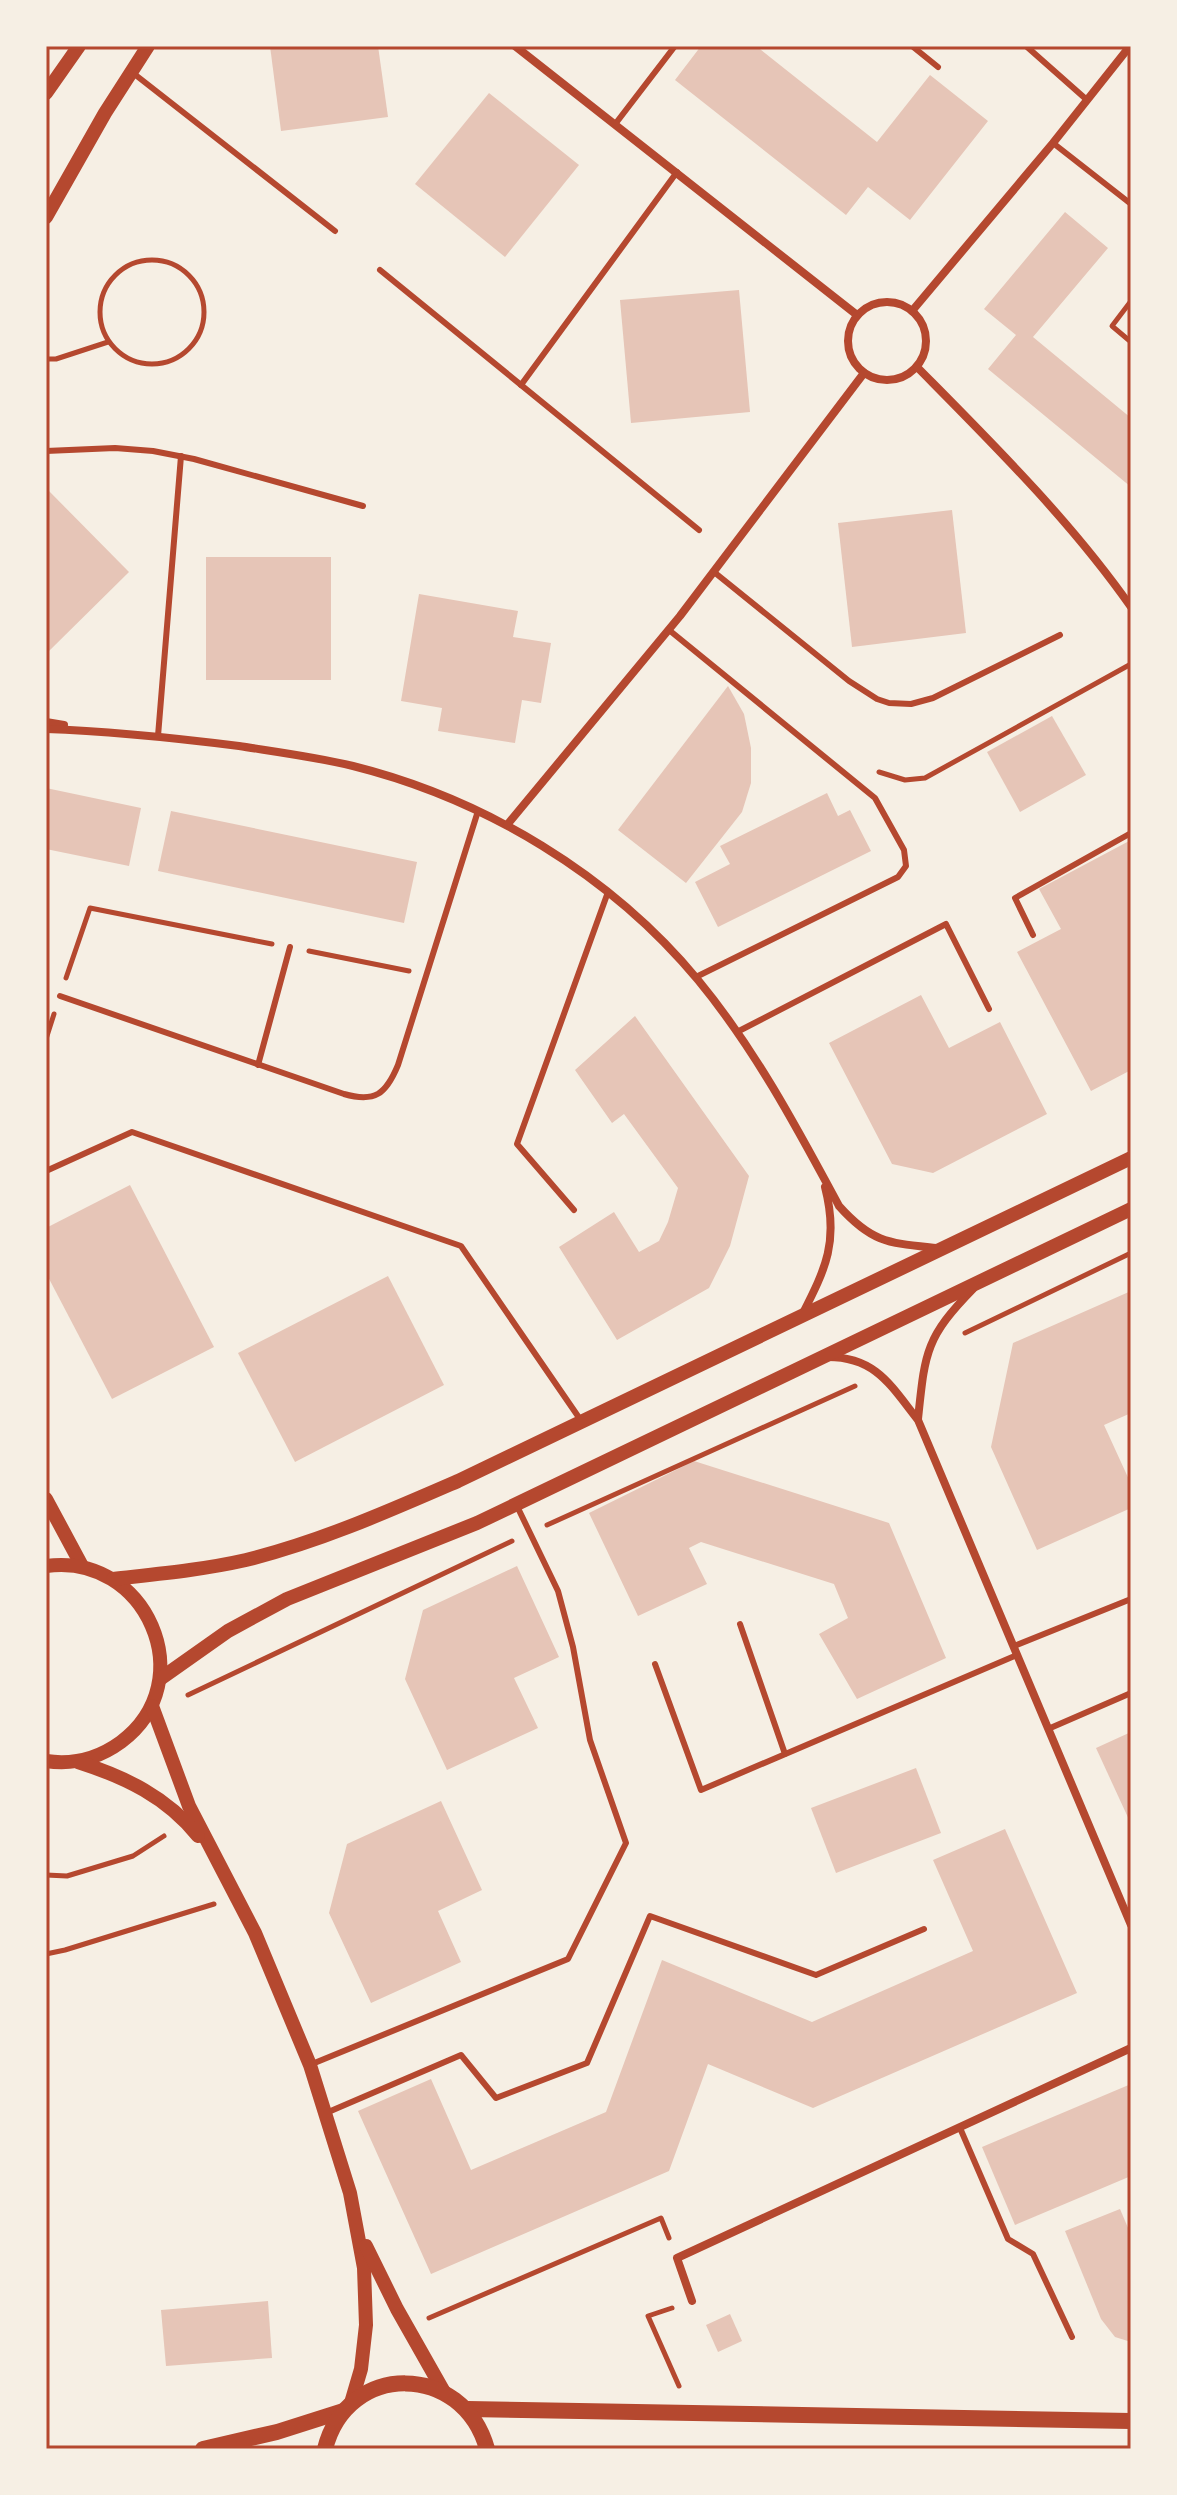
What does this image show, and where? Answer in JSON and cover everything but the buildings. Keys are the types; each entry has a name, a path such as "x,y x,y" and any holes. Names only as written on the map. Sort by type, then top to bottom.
{"main road":[{"path":"203,2449 277,2432 347,2407 372,2390 396,2384 421,2384 444,2392 468,2409 482,2432 487,2449"},
{"path":"325,2449 329,2433 347,2407"},
{"path":"468,2409 1131,2421"}],"street":[{"path":"46,93 79,46"},
{"path":"46,217 105,113 148,46"},
{"path":"515,46 857,315"},
{"path":"912,311 1130,46"},
{"path":"884,302 904,305 912,311 924,328 926,338 926,348 917,367 897,379 874,379 855,366 847,345 848,334 857,315 865,308 884,302"},
{"path":"917,367 1007,459 1131,607"},
{"path":"507,825 669,630 864,373"},
{"path":"46,722 88,730"},
{"path":"46,729 158,736 297,754 354,766 427,790 507,825 608,892 696,977 757,1060 839,1206 858,1227 876,1238 896,1244 945,1249"},
{"path":"113,1579 186,1571 244,1560 297,1545 377,1516 458,1481 1131,1158"},
{"path":"801,1318 823,1274 831,1246 830,1208 820,1171"},
{"path":"160,1679 228,1631 287,1599 394,1558 516,1504 1131,1209"},
{"path":"918,1420 927,1351 947,1316 979,1282"},
{"path":"823,1357 847,1357 873,1369 885,1378 918,1420 1131,1925"},
{"path":"46,1499 82,1566"},
{"path":"46,1566 82,1566 113,1579 135,1597 152,1622 160,1650 160,1679 152,1706 134,1732 108,1751 78,1762"},
{"path":"152,1706 189,1806 255,1933 310,2065 350,2193 364,2268 366,2325 361,2369 347,2407"},
{"path":"46,1761 78,1762 111,1772 148,1790 187,1822 218,1860"},
{"path":"692,2301 677,2258 1131,2048"},
{"path":"357,2228 444,2392"}],"lane":[{"path":"616,123 675,46"},
{"path":"912,46 938,67"},
{"path":"1026,46 1087,100"},
{"path":"131,72 335,231"},
{"path":"1053,143 1131,204"},
{"path":"521,385 678,172"},
{"path":"380,270 699,530"},
{"path":"46,451 115,448 153,451 363,506"},
{"path":"158,736 181,456"},
{"path":"714,572 849,681 889,703 911,704 933,698 1060,635"},
{"path":"669,630 875,798 904,850 906,866 898,877 696,977"},
{"path":"60,996 355,1097 375,1096 390,1084 398,1065 478,811"},
{"path":"1033,935 1015,898 1131,833"},
{"path":"574,1210 517,1144 608,892"},
{"path":"737,1032 946,924 989,1009"},
{"path":"258,1065 290,947"},
{"path":"46,1171 132,1132 461,1246 582,1422"},
{"path":"310,2065 568,1959 626,1843 590,1740 573,1647 558,1591 516,1504"},
{"path":"655,1664 701,1790 1131,1599"},
{"path":"740,1624 785,1754"},
{"path":"1048,1729 1131,1693"},
{"path":"326,2113 461,2055 496,2098 587,2063 650,1916 816,1975 924,1929"},
{"path":"960,2128 1008,2239 1033,2254 1072,2337"}],"path":[{"path":"144,260 162,261 179,267 193,279 202,295 205,313 196,342 183,355 167,363 149,365 121,355 108,342 101,325 99,307 112,278 127,266 144,260"},
{"path":"1131,301 1112,326 1131,342"},
{"path":"46,359 56,359 108,342"},
{"path":"46,1039 90,908 426,974"},
{"path":"927,1351 1131,1253"},
{"path":"188,1695 530,1533 879,1374"},
{"path":"46,1875 67,1876 133,1856 187,1822"},
{"path":"46,1954 236,1897"},
{"path":"408,2327 661,2218 677,2258"},
{"path":"691,2413 648,2316 692,2301"}]}
